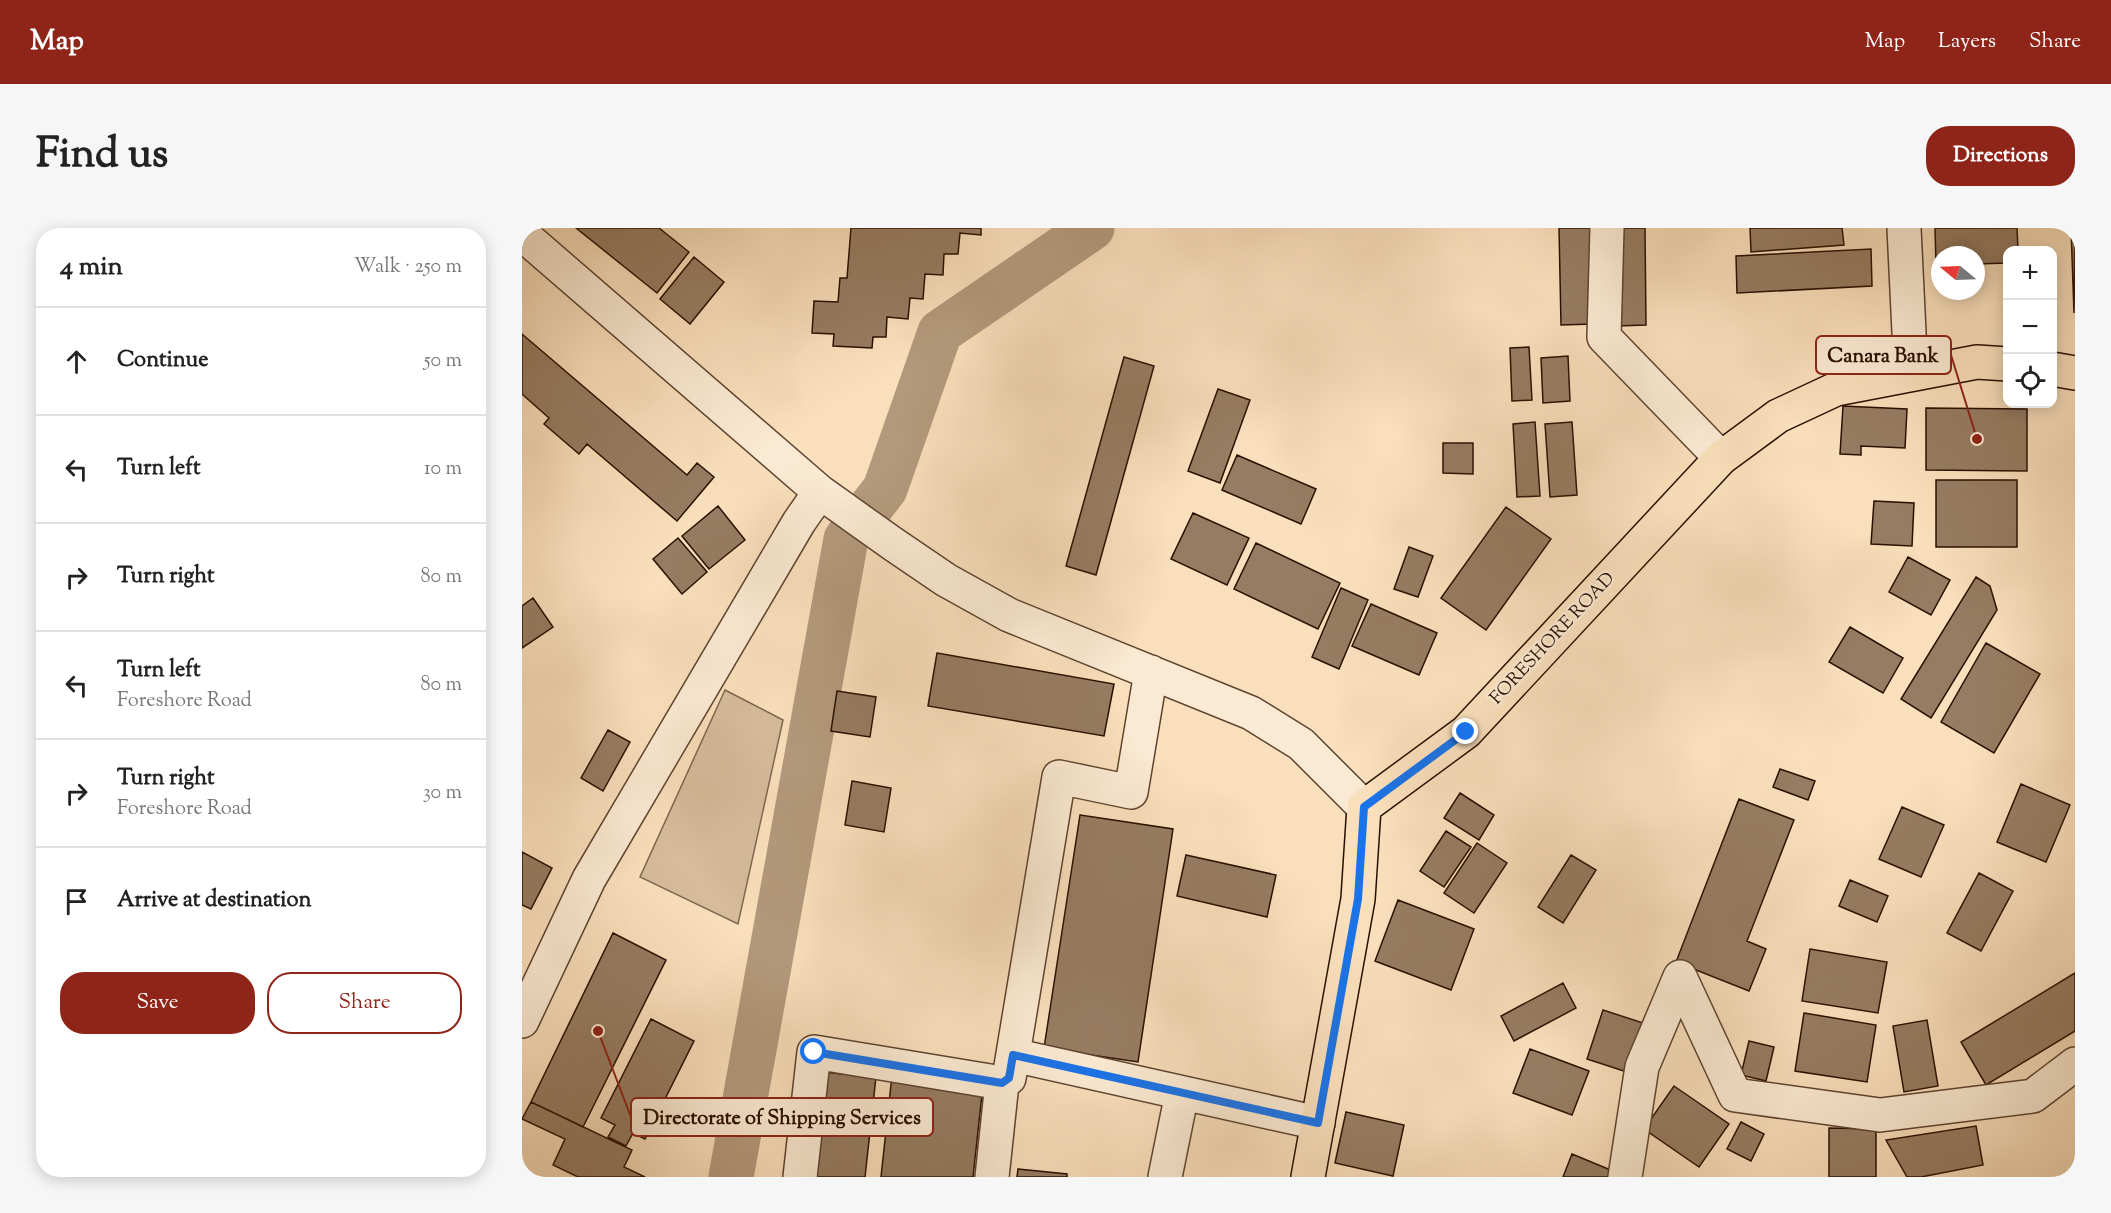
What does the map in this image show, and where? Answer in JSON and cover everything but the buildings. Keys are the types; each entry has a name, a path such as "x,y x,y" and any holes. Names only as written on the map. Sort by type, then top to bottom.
{"main road":[{"name":"FORESHORE ROAD","path":"1364,807 1466,732 1721,458 1778,416 1836,388 1977,362 2003,364"},
{"path":"2057,370 2075,374"},
{"path":"1308,1177 1358,899 1364,807"}],"street":[{"path":"1606,228 1604,337 1721,458"},
{"path":"1904,228 1911,374"},
{"path":"522,234 830,500 946,580 1009,615 1251,713 1301,744 1364,807"},
{"path":"522,1021 589,879 799,522 830,500"},
{"path":"992,1177 1008,1069 1059,777 1131,792 1151,672"},
{"path":"1625,1177 1642,1067 1680,977 1735,1095 1880,1114 2033,1096 2075,1064"},
{"path":"800,1177 814,1052 1008,1069 1182,1093 1318,1123"},
{"path":"1165,1177 1182,1093"}],"shaded area":[{"path":"725,690 783,720 738,924 640,877"}],"waterway":[{"path":"731,1177 846,539 885,489 940,332 1092,228"}],"place":[{"name":"Canara Bank","path":"1977,439"},
{"name":"Directorate of Shipping Services","path":"598,1031"}],"route":[{"path":"814,1052 1002,1083 1009,1078 1013,1055 1318,1123 1358,899 1364,807 1466,732"}]}
